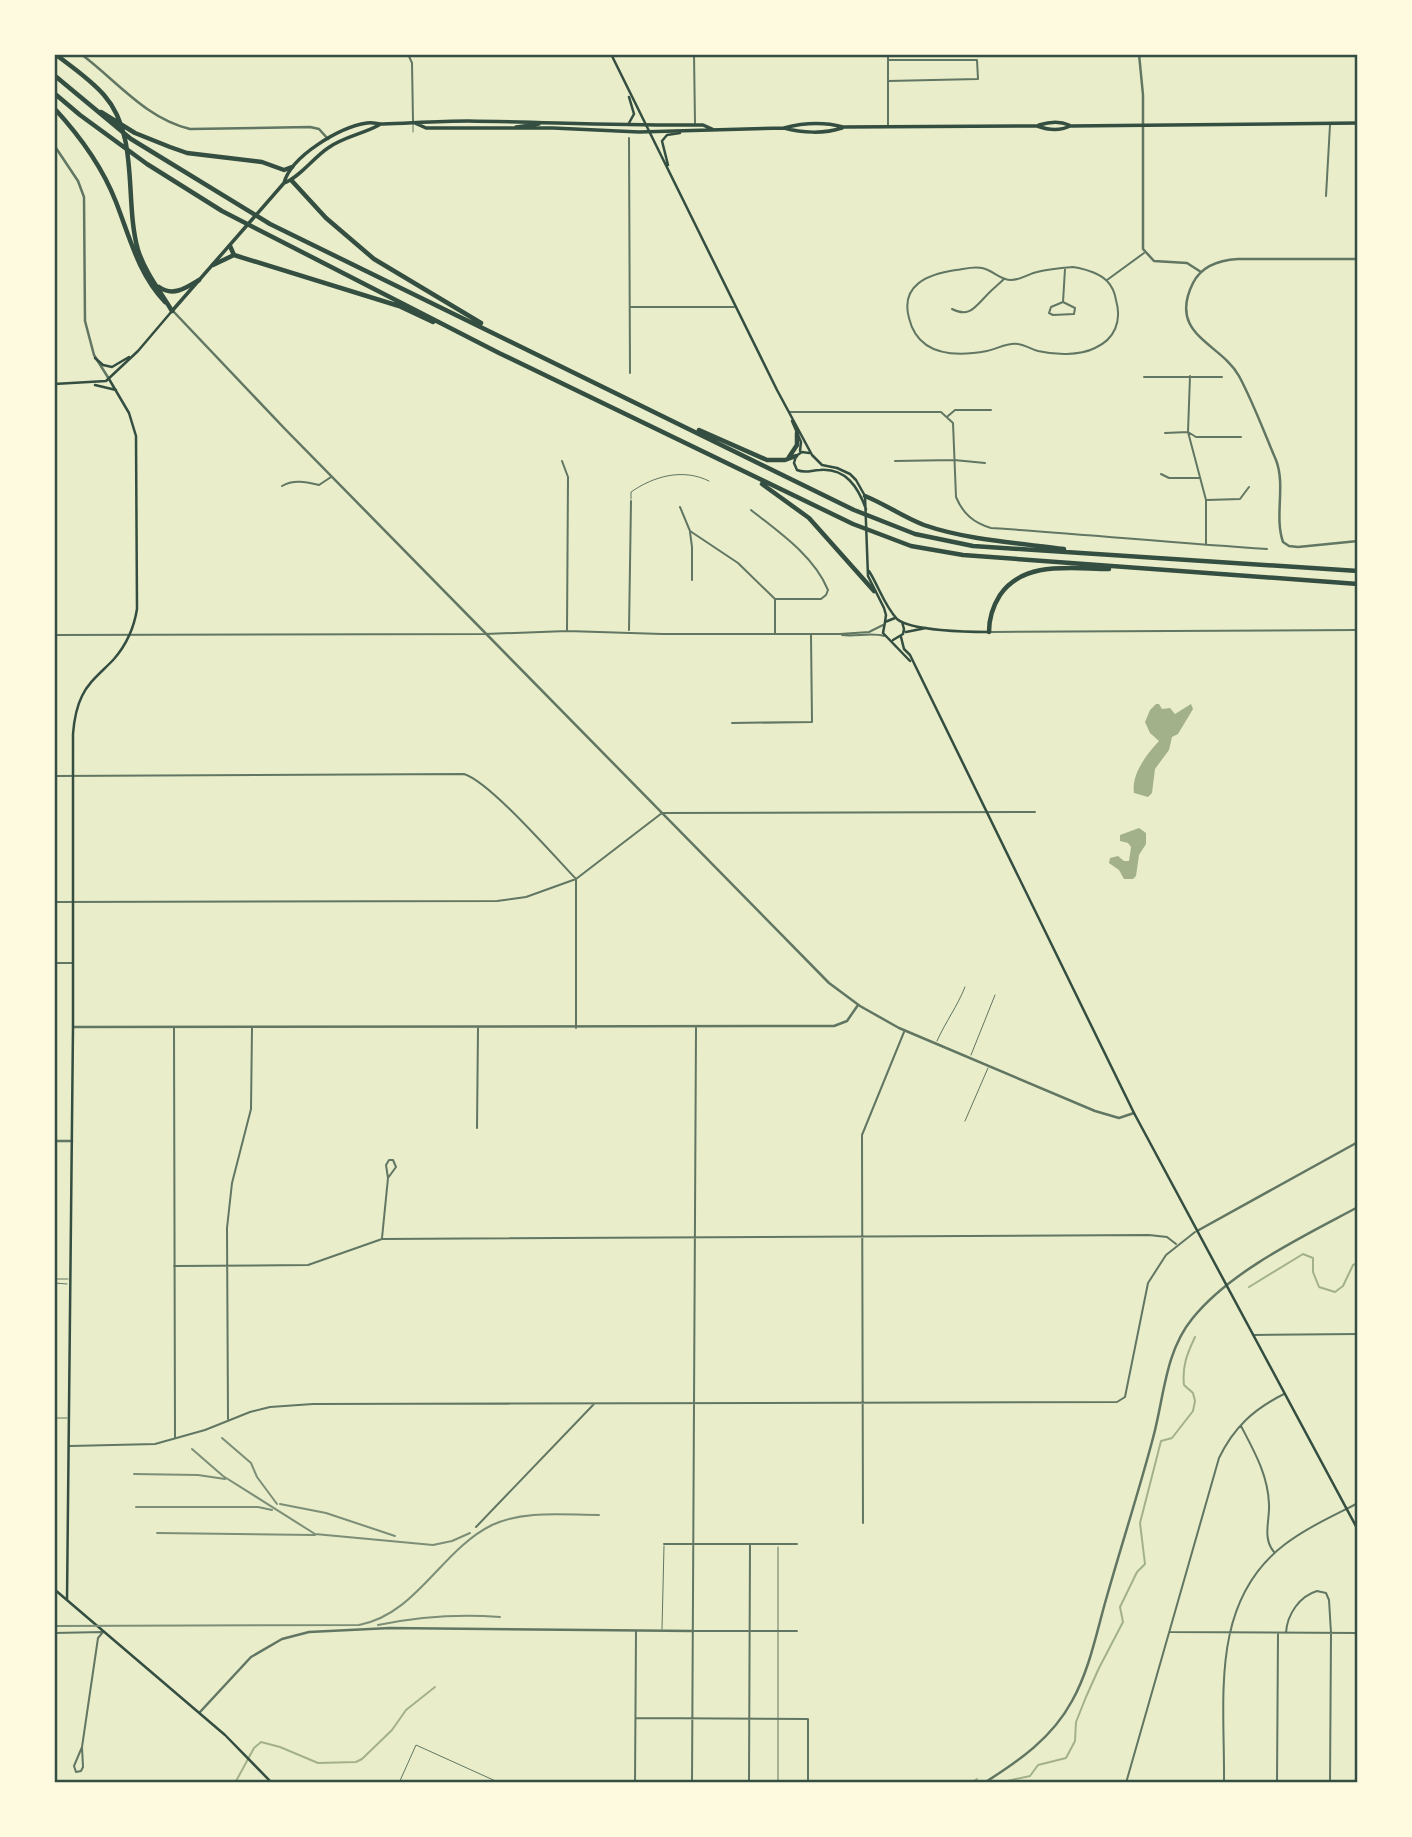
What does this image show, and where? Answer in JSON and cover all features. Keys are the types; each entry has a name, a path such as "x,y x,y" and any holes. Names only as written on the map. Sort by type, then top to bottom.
{"highway":[{"path":"55,54 105,96 119,121 125,140 135,234 143,264 172,311"},
{"path":"54,75 131,139 270,224 881,522 934,539 973,546 1358,570"},
{"path":"54,93 147,164 222,211 499,353"},
{"path":"80,98 135,133 170,147 198,154 262,162 284,170 292,167"},
{"path":"54,108 87,147 113,194 146,279 172,311"},
{"path":"292,181 326,218 374,259 516,343"},
{"path":"230,246 234,256"},
{"path":"213,265 234,256 399,306 853,524 911,546 963,555 1358,584"},
{"path":"153,280 165,292 187,288 199,280"},
{"path":"656,411 767,460 785,460 797,455"},
{"path":"785,460 795,449 797,433"},
{"path":"718,460 786,499 809,518 874,591"},
{"path":"865,496 934,528 982,538 1099,553"},
{"path":"989,632 991,615 997,600 1010,583 1026,573 1049,569 1147,569"}],"main road":[{"path":"612,56 791,418 813,456 822,465 850,474 865,496 868,569 874,591 886,615 885,636 913,664"},
{"path":"618,126 630,123 634,114 625,84"},
{"path":"413,122 426,128 648,132 832,124 844,127 888,127 1038,126 1063,122 1070,126 1358,123"},
{"path":"89,384 109,379 138,351 284,183 292,167 328,139 359,125 413,122 544,123 646,127 695,125 712,129"},
{"path":"515,128 518,125 544,123"},
{"path":"284,183 292,181 309,162 330,146 380,124"},
{"path":"671,174 662,140 670,134 689,131"},
{"path":"95,358 106,366 114,366 138,351"},
{"path":"67,1600 74,902 73,734 75,715 82,696 93,680 114,659 129,636 134,627 137,609 136,436 130,413 109,379"},
{"path":"54,384 89,384 110,387 118,393"},
{"path":"791,418 801,446 794,463 796,468 802,472 832,471 850,480 858,490 867,512"},
{"path":"797,455 805,452 813,456"},
{"path":"810,471 814,466 813,456"},
{"path":"868,569 887,606 902,622 926,628 989,632"},
{"path":"884,623 890,618 897,618"},
{"path":"902,622 904,649 1134,1113 1358,1530"},
{"path":"891,640 911,630 926,628"},
{"path":"54,1589 200,1712 272,1783"}],"street":[{"path":"81,54 132,99 173,125 190,129 310,127 319,129 328,139"},
{"path":"408,54 412,63 413,122"},
{"path":"612,56 618,54"},
{"path":"694,54 695,125"},
{"path":"888,54 888,127"},
{"path":"1139,54 1143,87 1144,253 1154,261 1187,263 1201,272"},
{"path":"888,60 977,60 978,79 888,81"},
{"path":"1326,196 1330,124"},
{"path":"629,138 630,373"},
{"path":"54,145 78,181 84,197 85,321 95,358 109,379"},
{"path":"1107,280 1144,253"},
{"path":"1358,259 1228,260 1213,264 1201,272 1190,290 1188,315 1196,335 1238,375 1276,460 1281,482 1280,527 1283,542 1298,547 1358,541"},
{"path":"982,268 1012,280 1032,273 1065,268 1084,269 1107,280 1118,306 1118,325 1104,344 1090,351 1070,354 1044,353 1017,344 978,352 929,349 916,335 907,310 912,289 919,280 946,271 982,268"},
{"path":"1063,302 1065,268"},
{"path":"952,309 959,313 968,312 978,306 1004,279"},
{"path":"1063,302 1075,308 1075,313 1049,313 1051,307 1063,302"},
{"path":"630,307 737,307"},
{"path":"172,311 817,973 858,1005 905,1030 1106,1115 1119,1118 1134,1113"},
{"path":"1190,376 1188,432 1206,500 1206,545"},
{"path":"1144,377 1222,377"},
{"path":"948,416 956,410 991,410"},
{"path":"788,412 942,412 953,423 956,498 961,508 982,525 991,528 1268,549"},
{"path":"1165,433 1188,432 1196,437 1241,437"},
{"path":"895,461 954,460 985,463"},
{"path":"562,461 568,477 567,631"},
{"path":"1161,474 1169,478 1200,478"},
{"path":"282,486 289,482 303,481 319,485 332,476"},
{"path":"1206,500 1240,499 1249,487"},
{"path":"629,631 631,501"},
{"path":"680,507 690,531 692,580"},
{"path":"690,531 738,563 775,599 821,599 827,595 828,590 790,541 751,510"},
{"path":"775,599 775,634"},
{"path":"54,635 485,634 567,631 840,634 869,632 884,623"},
{"path":"989,632 1358,630"},
{"path":"732,723 812,722 811,634"},
{"path":"840,634 885,636"},
{"path":"54,776 464,774 477,780 576,879 576,1028"},
{"path":"54,902 497,901 526,897 576,879 662,813 1035,813"},
{"path":"54,963 73,964"},
{"path":"73,1027 834,1026 847,1021 858,1005"},
{"path":"692,1783 696,1027"},
{"path":"174,1028 174,1439"},
{"path":"228,1420 229,1198 251,1109 252,1028"},
{"path":"477,1128 478,1028"},
{"path":"863,1523 862,1135 905,1030"},
{"path":"54,1141 72,1141"},
{"path":"69,1446 130,1447 174,1439 270,1407 313,1404 1117,1402 1125,1397 1148,1283 1166,1255 1197,1231 1358,1142"},
{"path":"382,1239 388,1178 386,1165 389,1160 393,1160 396,1163 396,1171 388,1178"},
{"path":"984,1783 1033,1749 1052,1730 1072,1701 1093,1644 1153,1438 1171,1360 1190,1321 1208,1301 1256,1265 1358,1207"},
{"path":"174,1266 308,1265 382,1239 1149,1235 1167,1237 1177,1245"},
{"path":"1254,1335 1358,1334"},
{"path":"1126,1783 1215,1468 1223,1449 1240,1424 1257,1408 1285,1394"},
{"path":"476,1527 594,1404"},
{"path":"1240,1424 1265,1476 1269,1504 1268,1540 1274,1553"},
{"path":"1224,1783 1225,1663 1229,1632 1241,1598 1250,1581 1274,1553 1294,1538 1358,1503"},
{"path":"664,1544 797,1544"},
{"path":"749,1783 751,1544"},
{"path":"1286,1633 1289,1618 1298,1604 1310,1593 1321,1590 1329,1597 1330,1783"},
{"path":"200,1712 251,1657 282,1639 309,1632 390,1628 797,1631"},
{"path":"635,1783 636,1631"},
{"path":"54,1633 104,1632"},
{"path":"82,1747 74,1766 76,1772 83,1767 82,1747 98,1638 104,1632"},
{"path":"1168,1632 1358,1633"},
{"path":"1277,1783 1278,1633"},
{"path":"636,1718 808,1719 808,1783"}],"lane":[{"path":"413,122 413,132"},
{"path":"631,501 632,492 654,478 679,474 699,476 709,481"},
{"path":"937,1043 949,1014 956,1010 965,987"},
{"path":"970,1057 995,995"},
{"path":"965,1121 989,1065"},
{"path":"54,1279 70,1281"},
{"path":"54,1283 70,1281"},
{"path":"54,1418 69,1418"},
{"path":"662,1631 664,1544"},
{"path":"778,1544 778,1783"},
{"path":"399,1783 416,1745 500,1783"}],"shaded area":[{"path":"1156,704 1162,709 1170,708 1175,714 1191,704 1193,709 1178,734 1172,737 1169,750 1155,769 1152,793 1148,797 1134,793 1134,786 1141,765 1159,741 1150,733 1145,722"},
{"path":"1139,828 1146,833 1146,844 1139,855 1136,876 1133,879 1124,879 1119,870 1109,863 1110,858 1118,856 1129,861 1131,847 1120,841 1120,835"}],"waterway":[{"path":"1249,1287 1303,1254 1313,1258 1313,1272 1319,1287 1335,1292 1343,1286 1353,1265 1358,1263"},
{"path":"1002,1782 1030,1776 1038,1765 1066,1758 1075,1741 1076,1722 1086,1697 1123,1622 1120,1607 1137,1572 1145,1564 1140,1523 1161,1441 1172,1438 1193,1411 1195,1401 1193,1393 1184,1385 1184,1372 1195,1337"},
{"path":"235,1783 254,1748 261,1742 318,1763 356,1762 392,1730 406,1710 435,1687"},
{"path":"971,1783 977,1779"}],"railway":[{"path":"222,1438 251,1463 257,1477 277,1504"},
{"path":"192,1449 223,1476 315,1534 433,1545 470,1533"},
{"path":"134,1474 198,1475 225,1479"},
{"path":"280,1504 326,1513 395,1536"},
{"path":"136,1507 258,1507 272,1510"},
{"path":"54,1626 359,1625 379,1619 397,1608 474,1536 492,1525 531,1515 599,1515"},
{"path":"157,1533 315,1535"},
{"path":"378,1625 439,1617 500,1617"}]}
